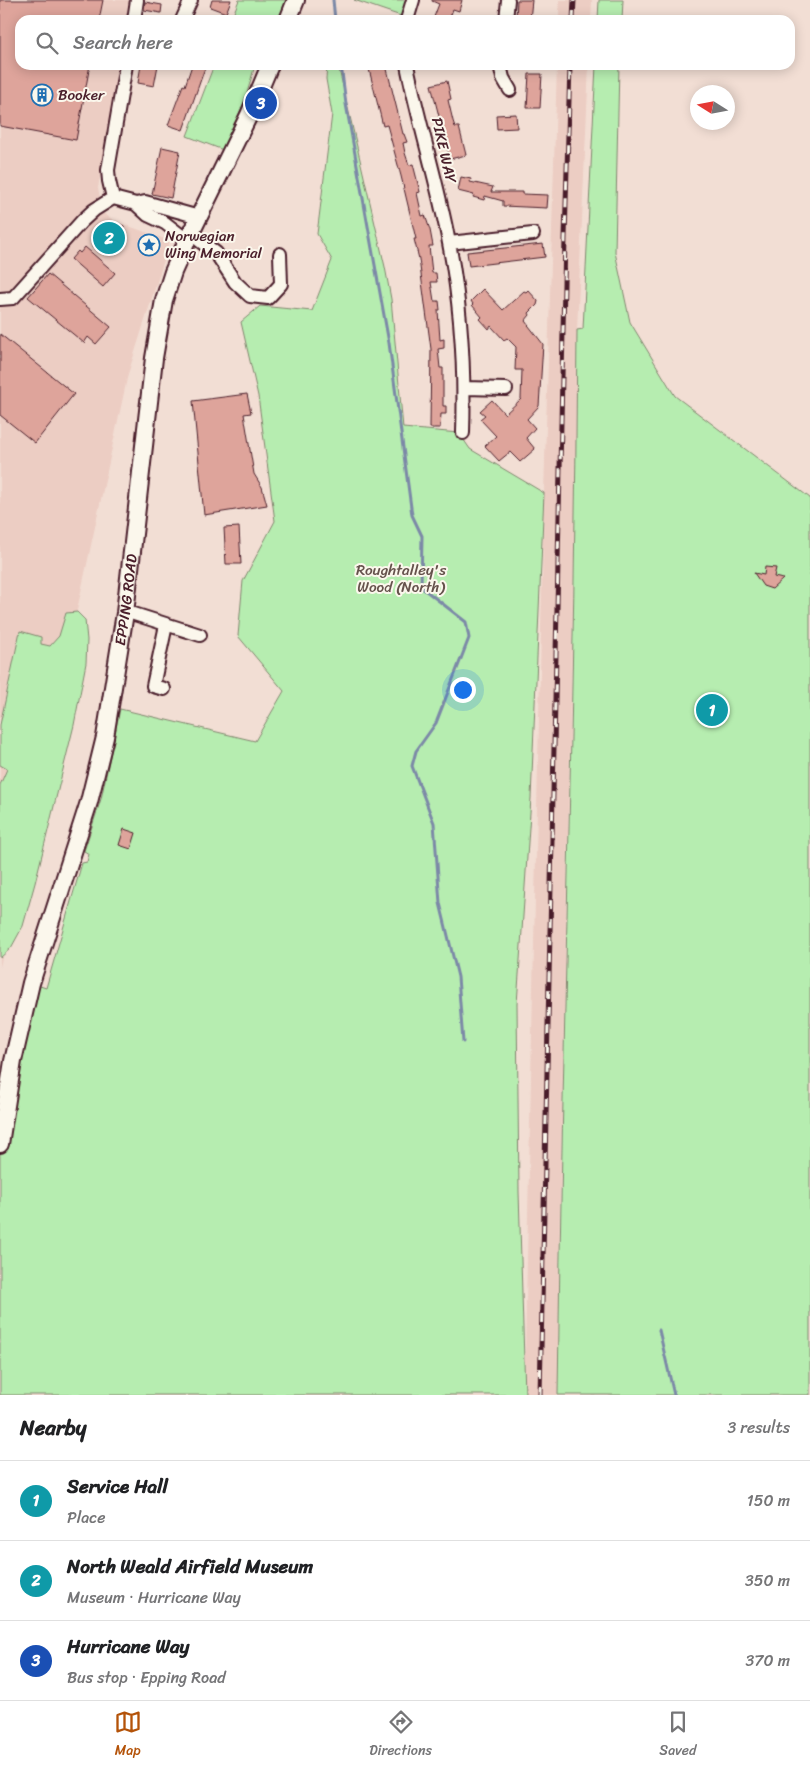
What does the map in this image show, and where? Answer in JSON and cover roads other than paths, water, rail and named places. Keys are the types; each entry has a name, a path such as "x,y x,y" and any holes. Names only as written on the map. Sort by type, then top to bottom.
{"main road":[{"path":"290,15 296,0"},
{"name":"EPPING ROAD","path":"0,1144 13,1061 31,983 89,802 105,737 125,613 158,329 164,300 189,238 249,115 268,70"}],"street":[{"path":"135,15 137,0"},
{"path":"184,15 191,0"},
{"path":"408,15 413,0"},
{"path":"506,15 508,0"},
{"path":"113,198 108,181 108,170 125,70"},
{"name":"PIKE WAY","path":"408,70 449,243 459,313 465,388 463,433"},
{"path":"501,70 503,78 510,90"},
{"path":"0,300 13,298 82,221 94,210 113,198 136,204 183,237 200,241 216,253 235,282 250,296 268,298 281,284 280,254"},
{"path":"136,204 146,202 200,217"},
{"path":"449,243 534,234"},
{"path":"465,388 506,389"},
{"path":"125,613 200,635"},
{"path":"164,689 152,686 166,625"}],"waterway":[{"path":"333,0 334,15"},
{"path":"342,70 346,104 389,343 412,515 422,536 421,587 466,622 469,638 436,723 416,751 412,766 434,823 440,903 458,977 463,1042"},
{"path":"659,1330 674,1395"}],"railway":[{"path":"573,15 574,0"},
{"path":"540,1395 570,70"}],"place":[{"name":"Booker","path":"42,95"},
{"name":"Hurricane Way","path":"261,103"},
{"name":"North Weald Airfield Museum","path":"109,238"},
{"name":"Norwegian Wing Memorial","path":"149,245"},
{"name":"Service Hall","path":"712,710"}],"park label":[{"name":"Roughtalley's Wood (North)","path":"401,578"}]}
